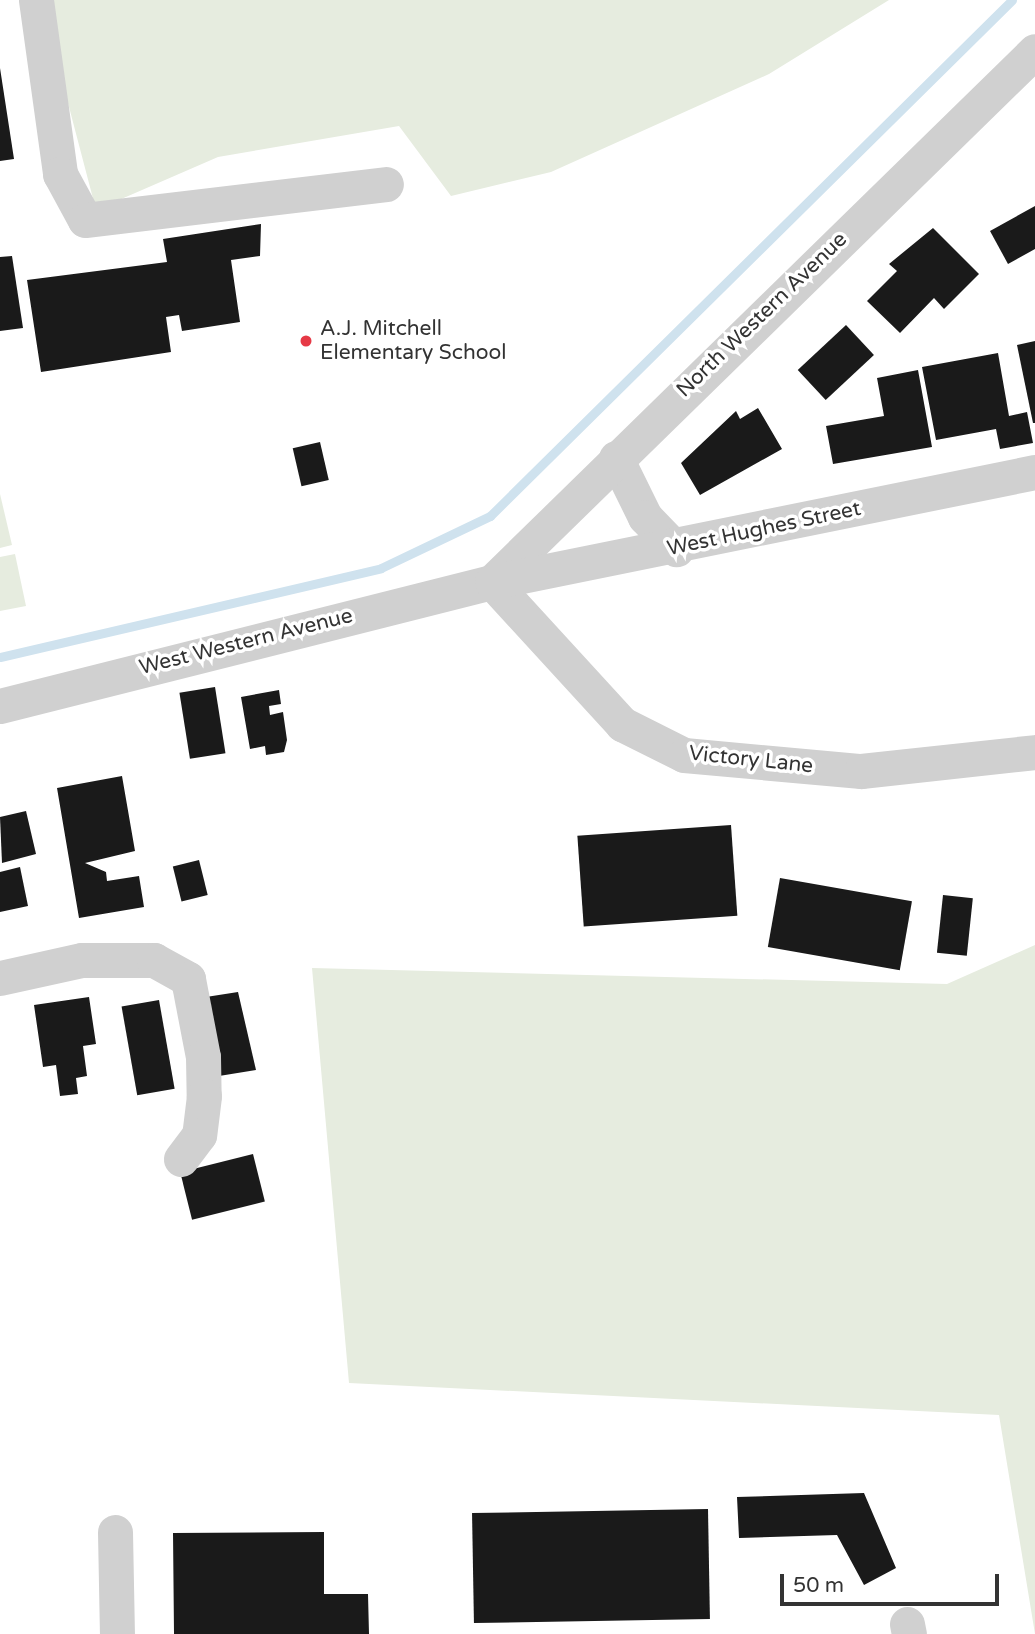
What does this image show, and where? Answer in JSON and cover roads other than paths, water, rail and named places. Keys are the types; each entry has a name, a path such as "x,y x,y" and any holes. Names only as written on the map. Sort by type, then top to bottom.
{"street":[{"path":"36,0 60,174 85,220 386,184"},
{"name":"North Western Avenue","path":"492,582 616,458 1031,60"},
{"path":"616,458 645,517 676,549"},
{"name":"West Hughes Street","path":"492,582 676,549 1035,472"},
{"name":"West Western Avenue","path":"0,706 492,582"},
{"name":"Victory Lane","path":"492,582 622,724 684,755 861,771 1035,752"},
{"path":"0,978 82,960 154,960 188,979 204,1057 204,1096 199,1135 181,1159"},
{"path":"115,1532 117,1634"}],"waterway":[{"path":"0,657 381,568 490,516 1012,0"}],"place":[{"name":"A.J. Mitchell Elementary School","path":"306,341"}]}
